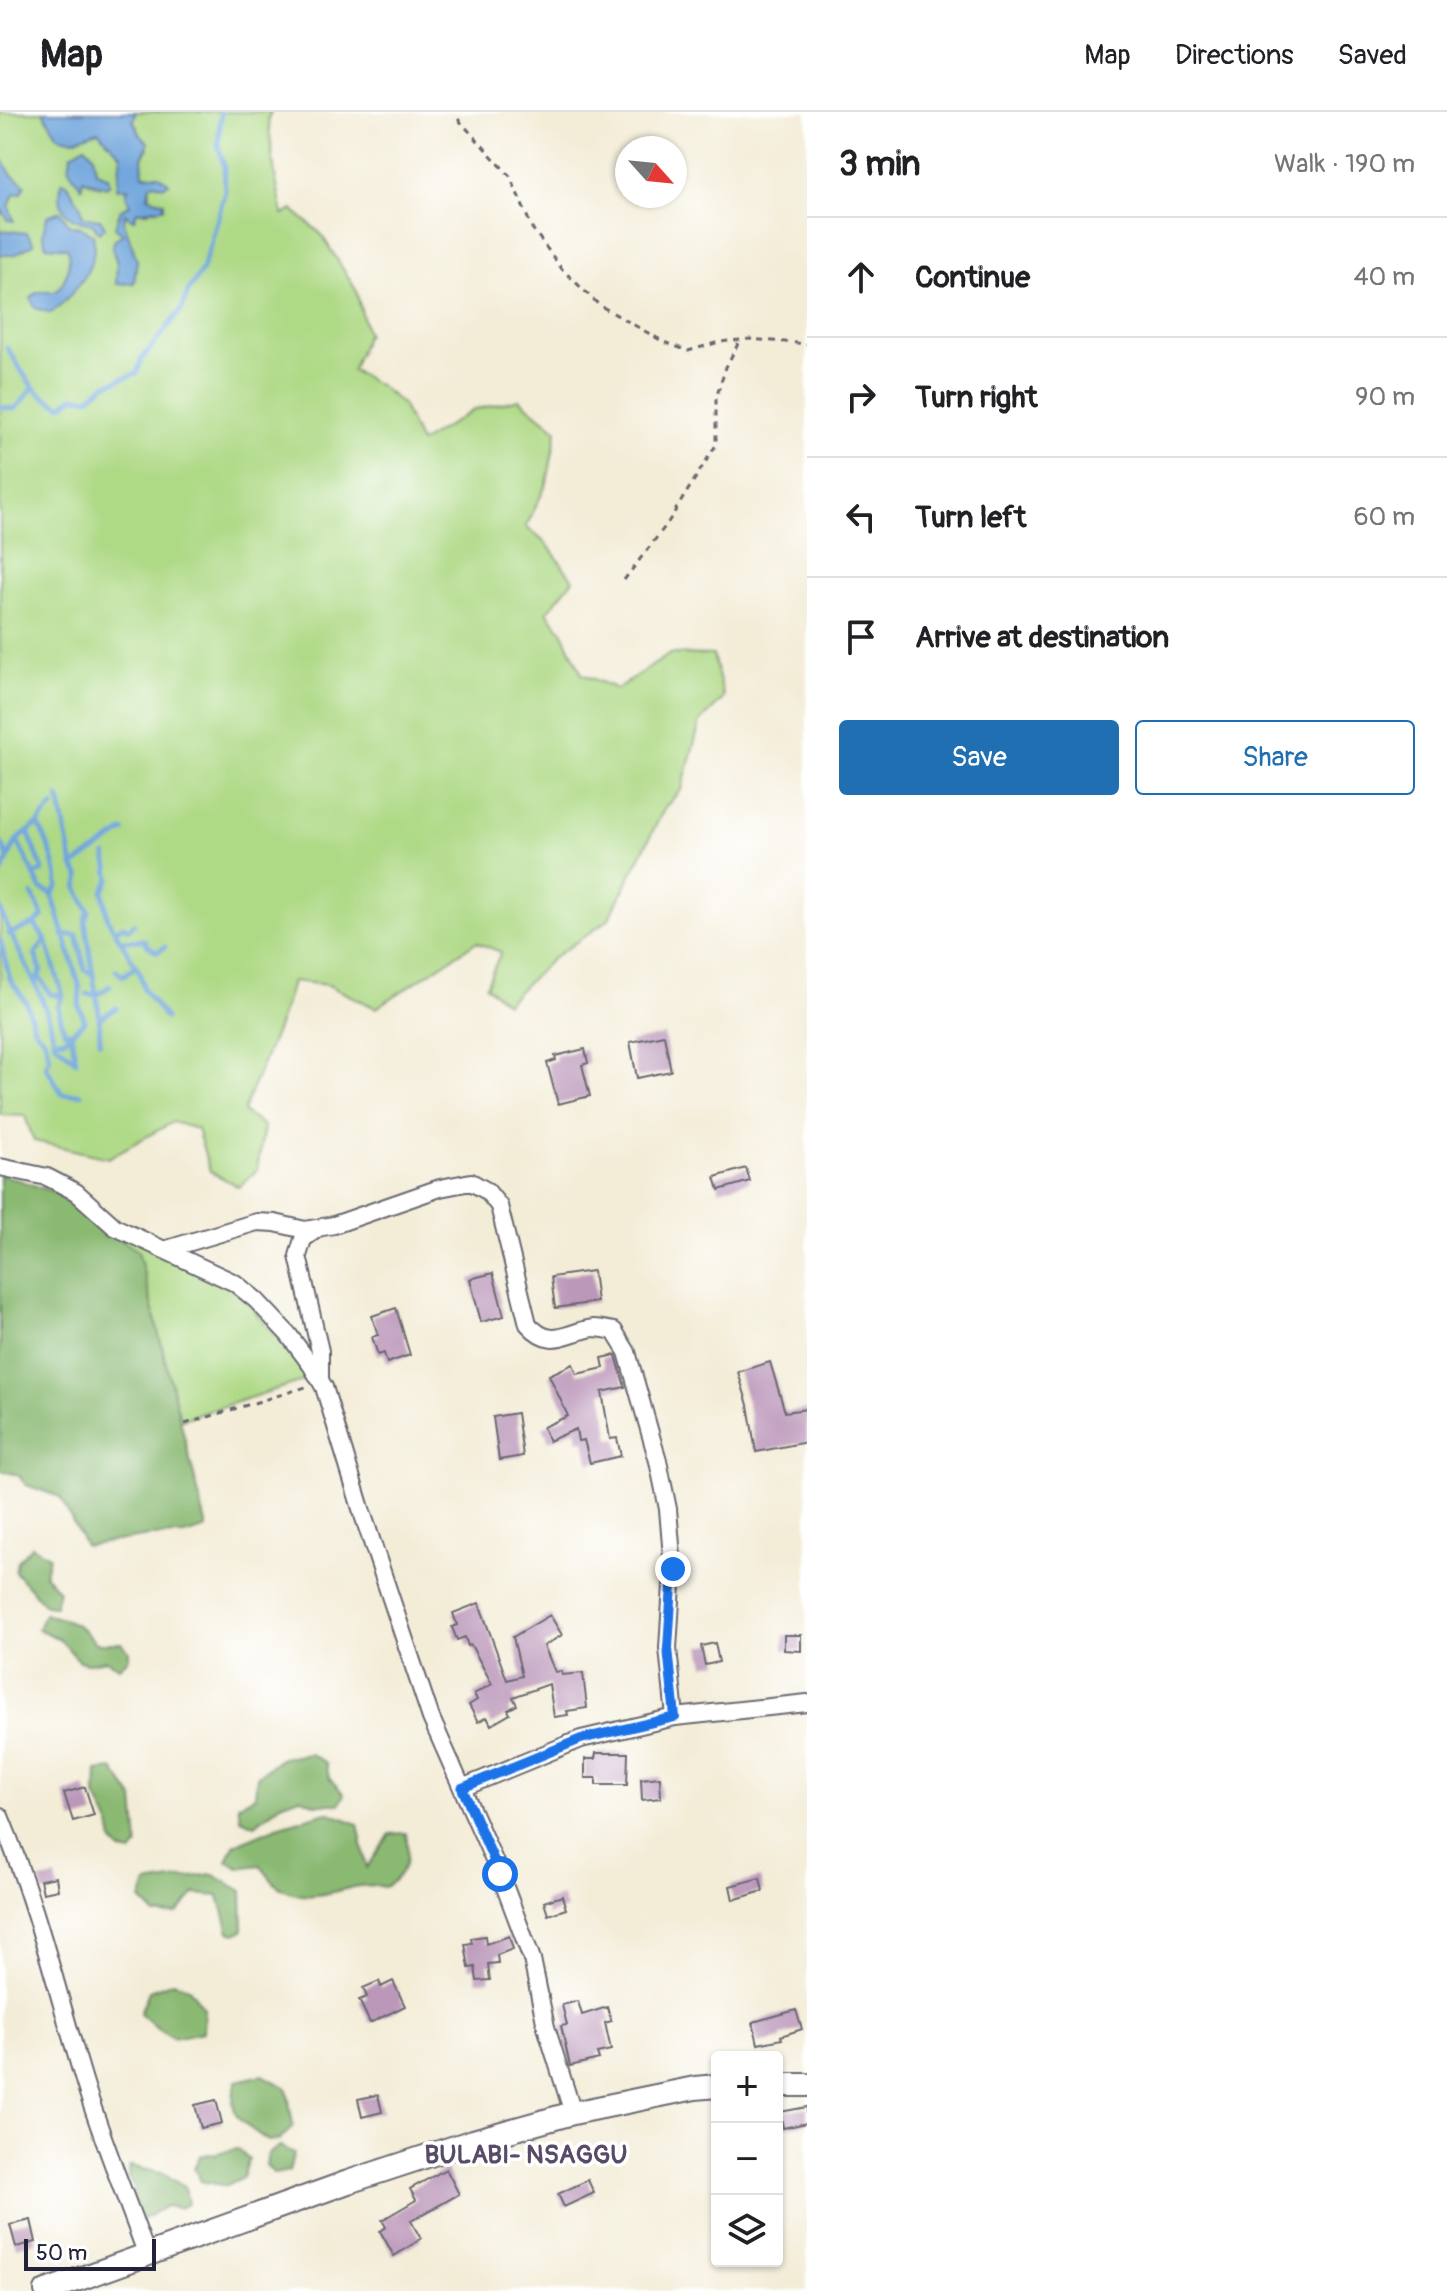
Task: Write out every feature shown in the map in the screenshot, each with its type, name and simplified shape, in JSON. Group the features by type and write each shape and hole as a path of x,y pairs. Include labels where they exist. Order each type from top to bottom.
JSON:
{"street":[{"path":"0,1167 47,1177 76,1192 115,1227 235,1283 288,1334 320,1381 431,1718 500,1874 532,1959 546,2027 573,2113"},
{"path":"164,1250 257,1222 305,1230 334,1225 440,1188 471,1182 487,1191 499,1206 528,1324 537,1335 557,1339 595,1328 614,1331 627,1352 658,1461 668,1509 673,1569 668,1648 675,1717"},
{"path":"319,1228 303,1239 298,1256 320,1351 320,1381"},
{"path":"462,1788 581,1739 675,1717 807,1703"},
{"path":"0,1816 19,1861 53,1967 83,2077 146,2253"},
{"path":"783,2085 807,2085"},
{"path":"46,2291 348,2182 473,2141 573,2113 711,2087"}],"path":[{"path":"458,119 510,176 532,228 562,269 599,305 664,342 688,351 740,340 807,344"},
{"path":"624,580 667,524 716,445 716,398 726,367 740,340"},
{"path":"185,1424 320,1381"}],"green space":[{"path":"0,112 43,112 58,136 98,130 121,155 118,188 128,187 130,205 121,209 124,234 112,248 117,263 116,284 134,283 137,260 124,223 125,211 135,218 136,212 149,212 150,184 155,183 143,175 142,158 148,149 133,119 136,112 271,112 268,118 283,215 293,210 321,234 356,290 367,334 352,370 380,386 402,404 420,443 474,410 519,399 557,430 547,483 526,527 547,544 573,580 547,612 563,633 582,674 617,689 670,654 713,655 724,698 700,722 682,789 665,807 608,920 553,958 506,1003 486,986 501,952 476,942 376,1008 328,985 292,981 276,1031 243,1112 264,1126 257,1170 239,1187 210,1171 197,1129 173,1122 108,1158 34,1141 25,1116 0,1115 0,255 14,255 4,231 0,230 0,207 2,214 9,206 13,185 1,156","holes":["85,146 93,154 96,171 108,177 100,187 83,179 82,185 71,155","70,226 80,227 66,301 37,292 56,292 62,284 69,261"]},
{"path":"0,1174 75,1199 89,1220 138,1251 207,1528 185,1535 149,1536 85,1546 60,1497 26,1485 18,1475 0,1470"},
{"path":"75,1199 226,1284 243,1298 312,1378 180,1420 138,1251 89,1220"},
{"path":"32,1546 49,1556 45,1575 59,1591 55,1606 45,1605 15,1572 17,1562"},
{"path":"44,1614 73,1623 95,1643 121,1643 129,1651 129,1658 119,1667 106,1660 89,1663 79,1660 60,1640 38,1629"},
{"path":"310,1754 326,1763 329,1778 344,1794 340,1804 315,1804 300,1797 281,1804 255,1825 241,1819 238,1805 255,1796 257,1776 282,1758"},
{"path":"113,1769 134,1799 138,1845 132,1853 121,1851 113,1842 110,1824 96,1796 97,1771"},
{"path":"327,1812 358,1824 367,1868 390,1834 406,1833 406,1864 399,1875 385,1887 359,1886 320,1895 294,1894 272,1881 260,1865 238,1868 227,1861 234,1845 277,1827"},
{"path":"212,1874 242,1891 243,1930 236,1934 229,1932 219,1896 195,1894 177,1914 156,1915 141,1900 147,1884"},
{"path":"173,1982 189,1988 204,2008 203,2032 173,2038 140,2013 149,1991"},
{"path":"262,2075 287,2088 293,2127 279,2140 268,2141 244,2123 235,2110 233,2102 237,2081"},
{"path":"280,2146 294,2153 289,2171 274,2174 266,2165 268,2154"},
{"path":"238,2149 249,2160 243,2177 225,2186 201,2181 194,2169 200,2156"},
{"path":"130,2166 165,2174 185,2188 188,2204 179,2208 166,2206 142,2220 133,2208 134,2187 128,2176"}],"water":[{"path":"43,112 136,112 133,120 140,135 149,143 142,158 143,175 159,175 169,183 150,185 148,197 164,202 164,208 136,212 135,219 125,213 124,223 137,260 134,283 116,284 117,263 112,248 115,239 123,234 115,227 121,209 130,205 126,196 128,188 117,189 121,155 98,131 73,140 58,136"},
{"path":"85,146 93,154 96,171 108,177 110,184 106,187 83,179 81,187 69,169 71,155"},
{"path":"0,155 11,174 25,185 21,193 14,194 9,207 14,221 8,220 0,207"},
{"path":"62,182 67,183 81,207 83,217 100,219 105,227 99,233 93,224 76,220 65,212 60,200"},
{"path":"60,211 70,226 80,227 93,235 93,258 83,278 51,313 35,308 31,298 37,292 56,292 68,272 68,248 46,246 43,234 47,216"},
{"path":"0,230 27,233 34,244 14,255 0,255"}],"building":[{"path":"664,1035 671,1071 637,1078 630,1042"},
{"path":"585,1049 588,1063 582,1065 590,1096 558,1104 547,1063 556,1060 555,1056"},
{"path":"746,1168 750,1181 719,1190 715,1177"},
{"path":"593,1271 597,1302 555,1308 551,1277"},
{"path":"493,1273 504,1316 481,1322 470,1279"},
{"path":"396,1308 410,1355 387,1363 384,1353 378,1355 372,1337 378,1335 372,1316"},
{"path":"616,1355 625,1387 602,1392 610,1439 617,1438 621,1456 590,1463 584,1440 578,1441 576,1429 549,1441 543,1427 568,1416 549,1375 573,1364 577,1374 604,1368 602,1358"},
{"path":"770,1362 785,1412 807,1409 807,1442 756,1452 748,1405 738,1372"},
{"path":"517,1413 523,1456 499,1460 493,1417"},
{"path":"479,1603 507,1680 522,1676 513,1637 550,1615 562,1635 544,1646 555,1672 561,1671 562,1675 583,1673 587,1708 554,1717 549,1684 513,1697 517,1705 508,1710 510,1714 491,1725 487,1717 478,1722 469,1705 477,1700 474,1694 492,1684 471,1645 468,1646 465,1637 457,1640 452,1627 457,1625 453,1613"},
{"path":"784,1635 801,1635 801,1651 784,1650"},
{"path":"715,1643 719,1662 705,1665 701,1646"},
{"path":"596,1753 628,1753 627,1785 596,1785 596,1778 585,1778 585,1759 595,1759"},
{"path":"660,1777 661,1798 642,1800 641,1779"},
{"path":"85,1787 94,1815 73,1821 64,1793"},
{"path":"56,1877 58,1890 43,1893 40,1880"},
{"path":"760,1878 763,1891 733,1900 730,1886"},
{"path":"562,1896 566,1909 548,1915 544,1902"},
{"path":"485,1936 486,1944 509,1936 513,1949 497,1955 498,1963 488,1964 490,1980 477,1981 475,1967 469,1968 465,1944 472,1943 471,1938"},
{"path":"379,1981 381,1987 393,1981 405,2006 370,2023 359,2000 367,1997 363,1988"},
{"path":"578,2001 582,2015 607,2007 611,2021 605,2023 611,2050 597,2053 599,2059 570,2066 561,2026 567,2025 562,2005"},
{"path":"796,2010 802,2029 781,2036 782,2039 758,2044 753,2022"},
{"path":"378,2095 382,2112 362,2117 358,2099"},
{"path":"216,2100 222,2123 201,2128 195,2105"},
{"path":"807,2107 807,2123 783,2128 783,2111"},
{"path":"446,2169 459,2194 411,2221 421,2239 394,2256 380,2231 386,2227 382,2220 416,2200 410,2189"},
{"path":"588,2180 594,2193 564,2207 558,2194"},
{"path":"31,2220 36,2242 16,2247 10,2225"}],"waterway":[{"path":"7,348 35,389 62,406 73,397 89,398 105,385 137,373 141,360 182,309 188,291 201,272 211,243 225,191 224,166 218,145 221,112"},
{"path":"0,407 15,409 32,389"},
{"path":"59,798 73,866 80,877 77,888 89,911 85,920 99,1013 100,1042"},
{"path":"0,876 17,840 38,824 53,806"},
{"path":"38,824 56,870 58,887 52,894"},
{"path":"73,866 124,831"},
{"path":"28,832 43,870 34,875"},
{"path":"0,840 8,857"},
{"path":"17,840 41,889 52,894 80,987 79,1006 85,1021 71,1033 76,1061"},
{"path":"106,855 110,879 103,891 108,920 139,971 144,990 165,1018"},
{"path":"32,894 43,916 34,924 46,940 63,996 58,1007 64,1031 71,1033 64,1040 53,1038"},
{"path":"0,909 45,1007 54,1042 75,1060"},
{"path":"9,934 34,924"},
{"path":"115,931 123,926 129,929 134,924"},
{"path":"63,935 77,935 85,970 92,974"},
{"path":"0,940 10,979 26,1002 34,1028 45,1041 50,1057 46,1066 62,1094 81,1094"},
{"path":"122,941 145,940 157,952 165,947"},
{"path":"35,985 41,970 35,954 45,941"},
{"path":"116,970 123,976 135,967"},
{"path":"39,976 50,994 63,996"},
{"path":"87,994 97,995 110,986"},
{"path":"100,1018 116,1008"}],"district":[{"name":"BULABI- NSAGGU","path":"526,2155"}],"route":[{"path":"500,1874 462,1788 581,1739 675,1717 668,1648 673,1569"}]}
